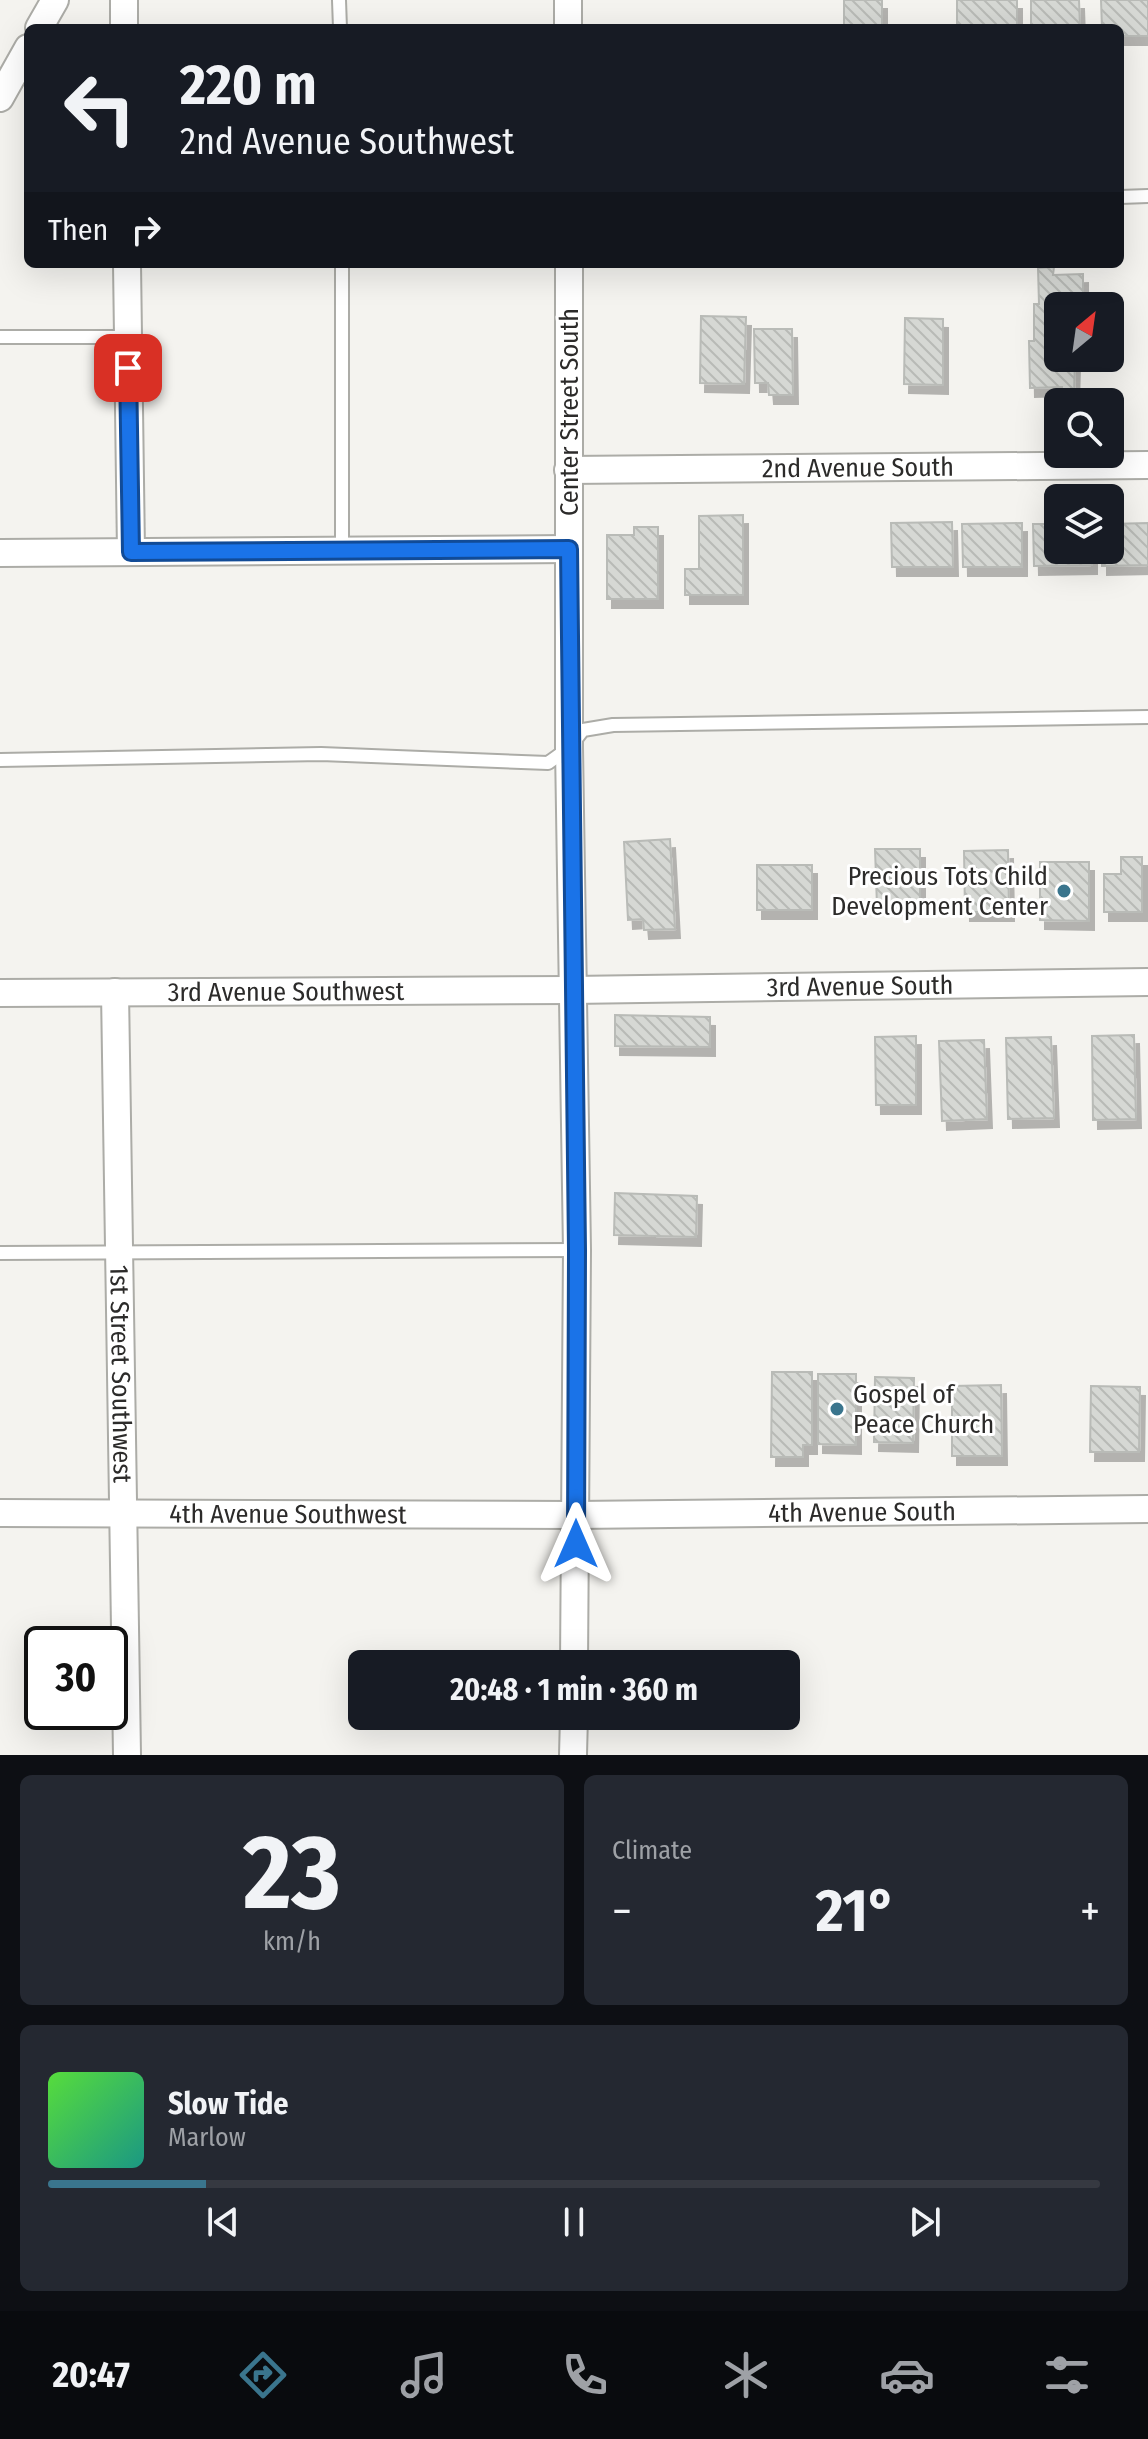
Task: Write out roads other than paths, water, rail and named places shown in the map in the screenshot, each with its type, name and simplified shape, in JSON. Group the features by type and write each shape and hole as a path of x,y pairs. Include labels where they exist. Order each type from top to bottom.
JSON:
{"street":[{"path":"41,24 55,0"},
{"path":"124,0 124,24"},
{"path":"568,0 568,24"},
{"path":"0,98 24,55"},
{"path":"127,268 131,552"},
{"name":"Center Street South","path":"569,268 569,748 577,1250 574,1650"},
{"name":"2nd Avenue South","path":"568,470 1148,465"},
{"path":"0,553 569,549"},
{"name":"3rd Avenue South","path":"572,990 1148,982"},
{"name":"3rd Avenue Southwest","path":"0,993 572,990"},
{"name":"1st Street Southwest","path":"115,992 127,1755"},
{"name":"4th Avenue South","path":"576,1515 1148,1509"},
{"name":"4th Avenue Southwest","path":"0,1513 576,1515"},
{"path":"573,1755 574,1730"}],"lane":[{"path":"339,0 340,24"},
{"path":"1124,197 1148,196"},
{"path":"342,268 342,551"},
{"path":"0,337 128,337"},
{"path":"0,760 321,754 548,763 569,748 583,730 613,725 1148,717"},
{"path":"0,1253 577,1250"}],"place":[{"name":"Precious Tots Child Development Center","path":"1064,891"},
{"name":"Gospel of Peace Church","path":"837,1409"}]}
